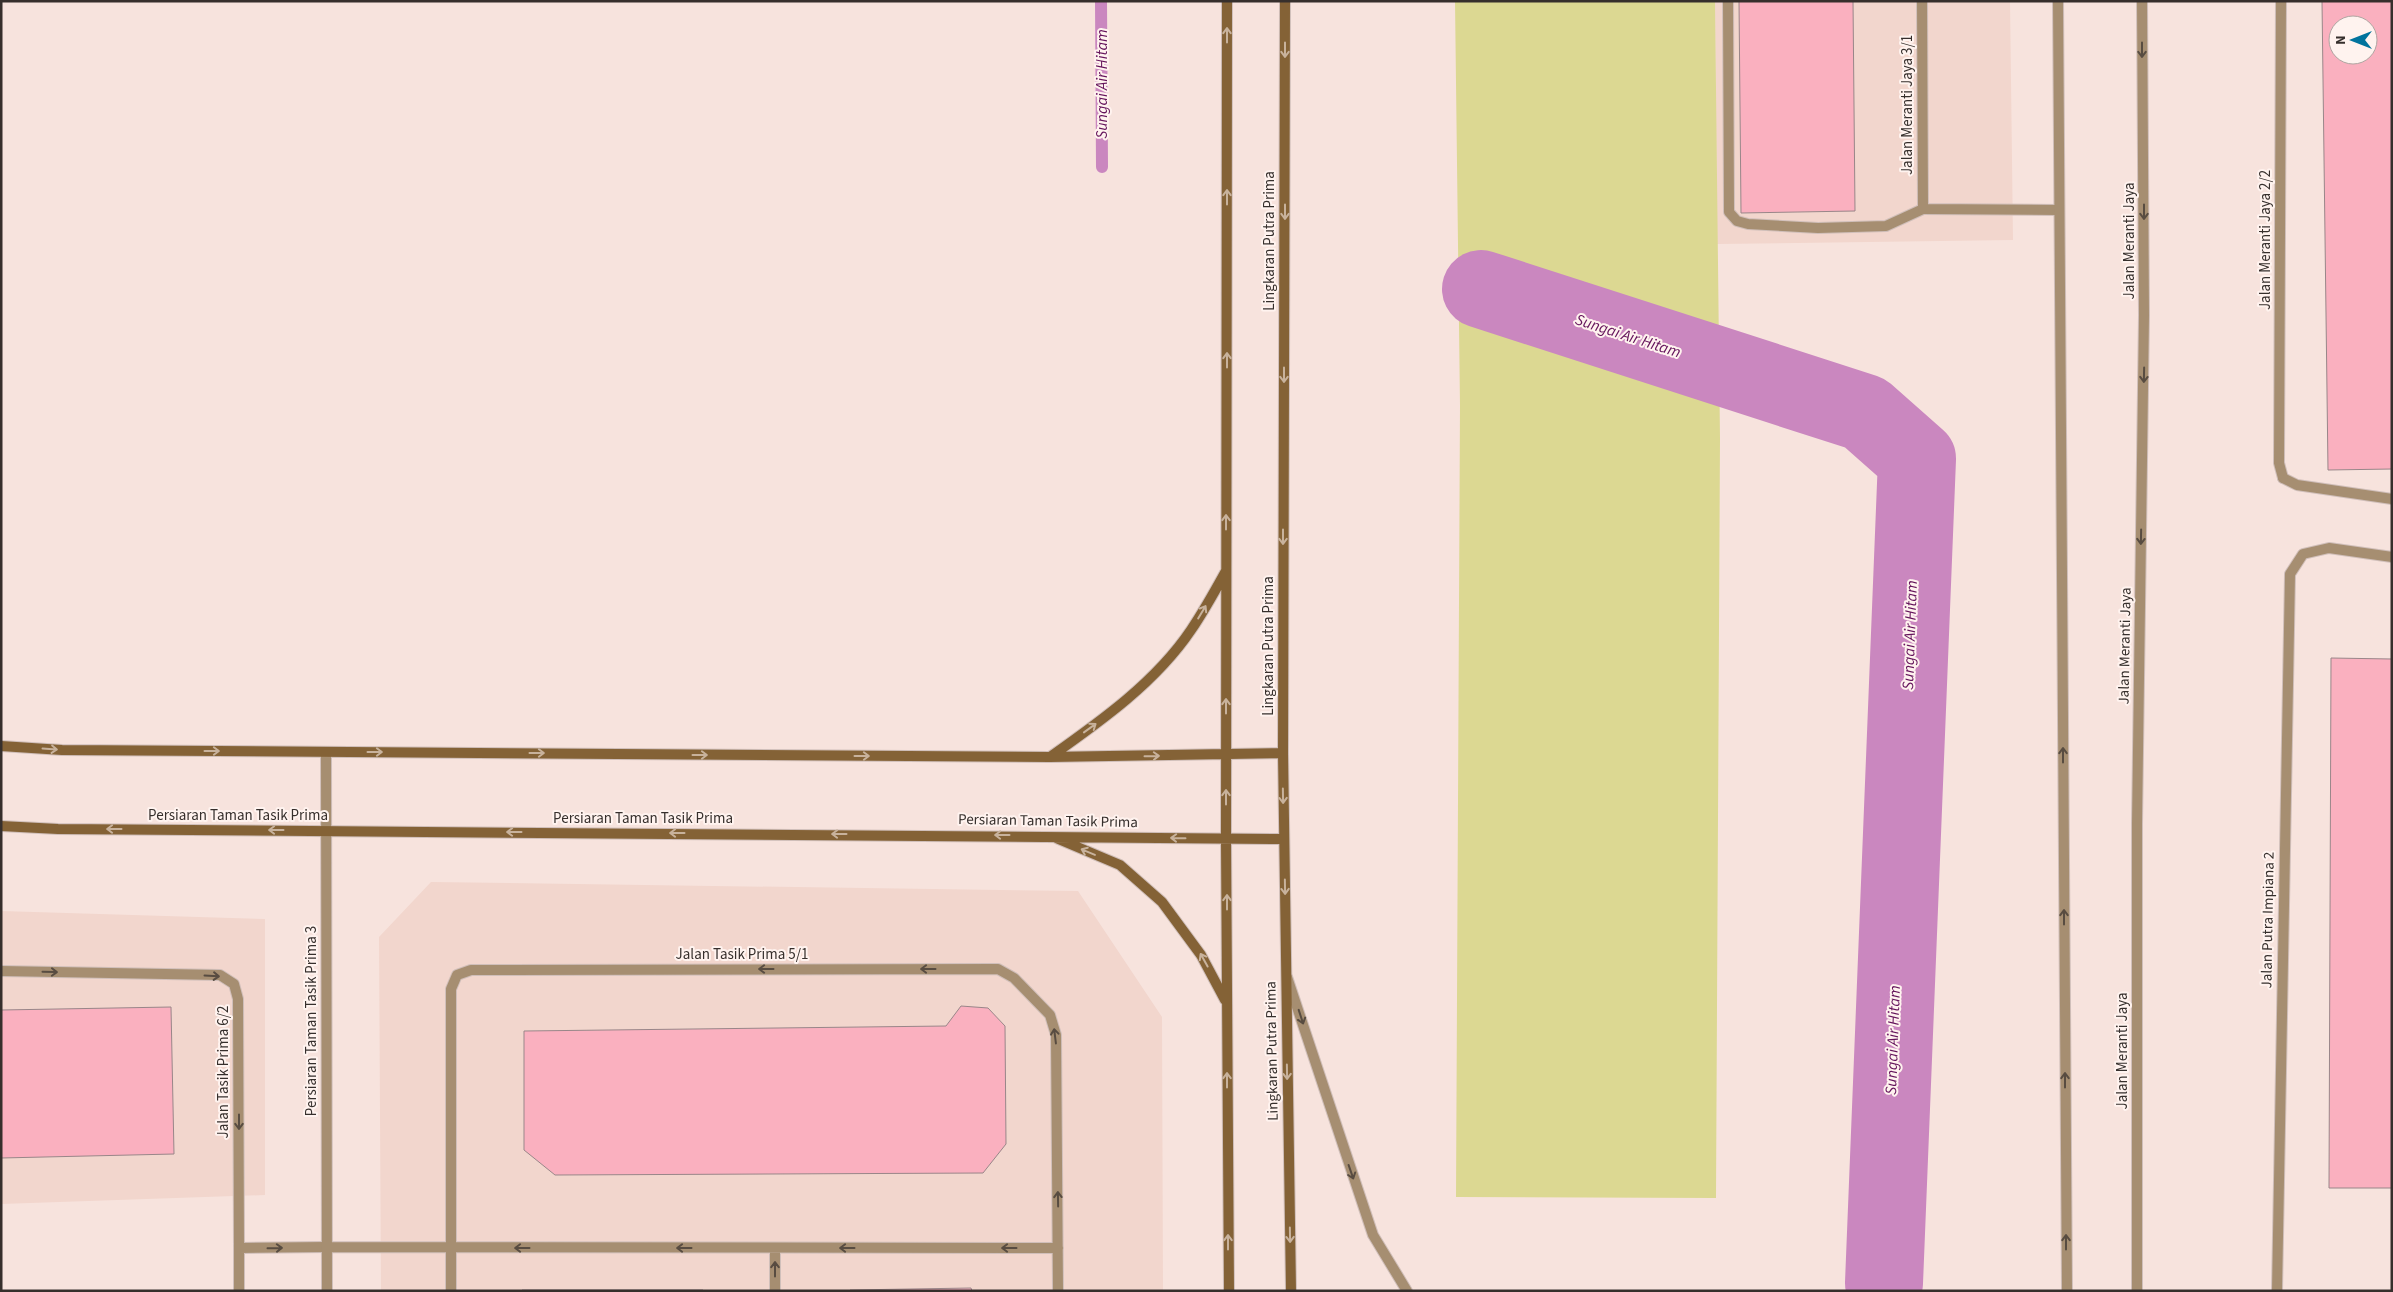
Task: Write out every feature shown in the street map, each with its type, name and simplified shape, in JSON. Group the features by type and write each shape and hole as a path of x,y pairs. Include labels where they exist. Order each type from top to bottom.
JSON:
{"main road":[{"path":"1227,1 1226,839 1229,1291"},
{"name":"Lingkaran Putra Prima","path":"1285,1 1283,753 1291,1291"},
{"path":"1050,757 1106,717 1156,671 1191,631 1226,571"},
{"path":"1,746 62,750 1050,757 1283,753"},
{"name":"Persiaran Taman Tasik Prima","path":"1,826 58,829 1284,839"},
{"path":"1050,836 1120,865 1162,902 1201,955 1227,1003"}],"street":[{"path":"1728,1 1729,212 1737,221 1748,224 1818,228 1886,226 1923,209 2059,210"},
{"name":"Jalan Meranti Jaya 3/1","path":"1922,1 1923,209"},
{"path":"2058,1 2067,1291"},
{"name":"Jalan Meranti Jaya","path":"2137,1291 2137,824 2144,315 2142,1"},
{"name":"Jalan Meranti Jaya 2/2","path":"2281,1 2279,463 2283,478 2297,485 2392,499"},
{"name":"Jalan Putra Impiana 2","path":"2276,1291 2290,574 2303,554 2329,548 2392,557"},
{"name":"Persiaran Taman Tasik Prima 3","path":"326,752 327,1291"},
{"name":"Jalan Tasik Prima 5/1","path":"451,1291 451,989 457,975 470,970 998,969 1014,978 1050,1015 1056,1035 1058,1291"},
{"name":"Jalan Tasik Prima 6/2","path":"1,971 220,975 234,984 238,999 239,1248"},
{"path":"1285,971 1373,1235 1407,1291"},
{"path":"239,1291 239,1248 1058,1248"},
{"path":"775,1248 775,1291"}],"shaded area":[{"path":"1455,1 1715,1 1720,438 1716,1198 1456,1197 1460,405"},
{"path":"1715,1 2010,1 2013,240 1717,244"},
{"path":"431,882 1078,891 1162,1017 1163,1291 381,1291 379,937"},
{"path":"1,911 265,919 265,1195 1,1204"}],"building":[{"path":"1739,1 1853,1 1855,211 1741,213"},
{"path":"2322,1 2392,1 2392,469 2328,470"},
{"path":"2331,658 2392,659 2392,1188 2329,1188"},
{"path":"961,1006 988,1008 1005,1026 1006,1144 983,1173 555,1175 524,1150 524,1031 946,1026"},
{"path":"171,1007 174,1154 1,1158 1,1010"},
{"path":"971,1288 972,1291 850,1291 850,1290"},
{"path":"703,1290 704,1291 522,1291"}],"waterway":[{"name":"Sungai Air Hitam","path":"1101,1 1102,167"},
{"name":"Sungai Air Hitam","path":"1481,289 1865,413 1917,459 1884,1283"}]}
